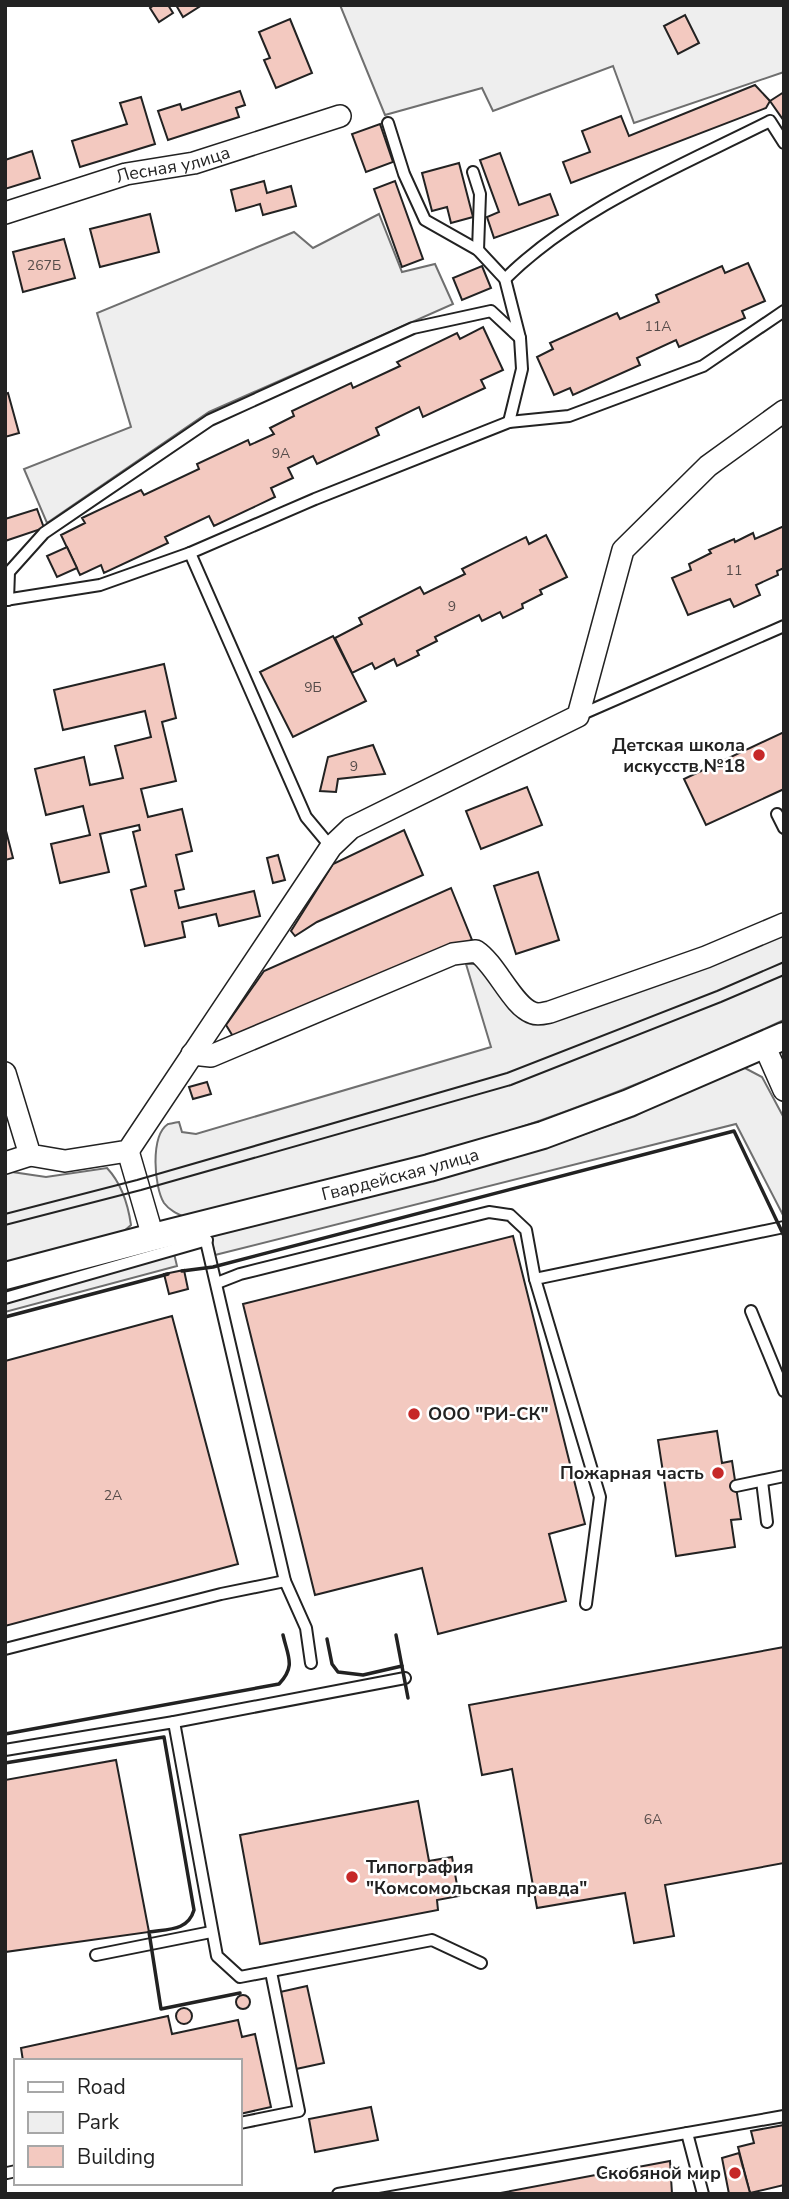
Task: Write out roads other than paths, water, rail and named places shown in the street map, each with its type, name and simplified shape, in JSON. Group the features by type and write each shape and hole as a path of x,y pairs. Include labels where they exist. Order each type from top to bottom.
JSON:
{"street":[{"name":"Лесная улица","path":"5,213 126,174 194,163 340,116"},
{"path":"5,1163 30,1155 65,1161 128,1151 331,847 351,828 578,716 623,550 708,466 784,411"},
{"path":"192,1054 211,1056 453,954 476,951 485,957 523,1007 534,1014 550,1012 706,957 784,924"},
{"path":"774,1041 784,1090"},
{"name":"Гвардейская улица","path":"5,1276 153,1237 205,1232 543,1135 629,1103 774,1041"},
{"path":"5,1073 30,1155"},
{"path":"128,1151 153,1237"}],"lane":[{"path":"505,279 528,256 584,216 770,121 784,143"},
{"path":"387,123 404,174 425,220 478,250 505,279 520,338 522,369 509,422"},
{"path":"473,172 480,194 478,250"},
{"path":"520,338 491,312 413,328 210,420 44,533 9,572 7,600 100,585 190,553 315,499 509,422 569,416 702,366 784,311"},
{"path":"190,553 306,817 331,847"},
{"path":"578,716 784,626"},
{"path":"777,814 784,828"},
{"path":"217,1283 240,1274 489,1212 510,1215 527,1230 534,1279 600,1497 586,1604"},
{"path":"534,1279 784,1227"},
{"path":"5,1298 205,1232 285,1581 306,1628 311,1663"},
{"path":"751,1311 784,1391"},
{"path":"736,1486 784,1476"},
{"path":"762,1481 767,1522"},
{"path":"5,1649 221,1594 285,1581"},
{"path":"5,1750 174,1722 405,1678"},
{"path":"174,1722 217,1956 240,1977 432,1940 481,1963"},
{"path":"96,1955 212,1932"},
{"path":"242,2123 299,2111 271,1972"},
{"path":"338,2194 389,2189 784,2116"},
{"path":"687,2133 703,2194"}],"tram line":[{"path":"5,1214 137,1180 507,1073 784,962"},
{"path":"5,1225 141,1190 511,1085 784,975"}],"place":[{"name":"Детская школа искусств №18","path":"759,755"},
{"name":"ООО \"РИ-СК\"","path":"414,1414"},
{"name":"Пожарная часть","path":"718,1473"},
{"name":"Типография \"Комсомольская правда\"","path":"352,1877"},
{"name":"Скобяной мир","path":"735,2173"}]}
